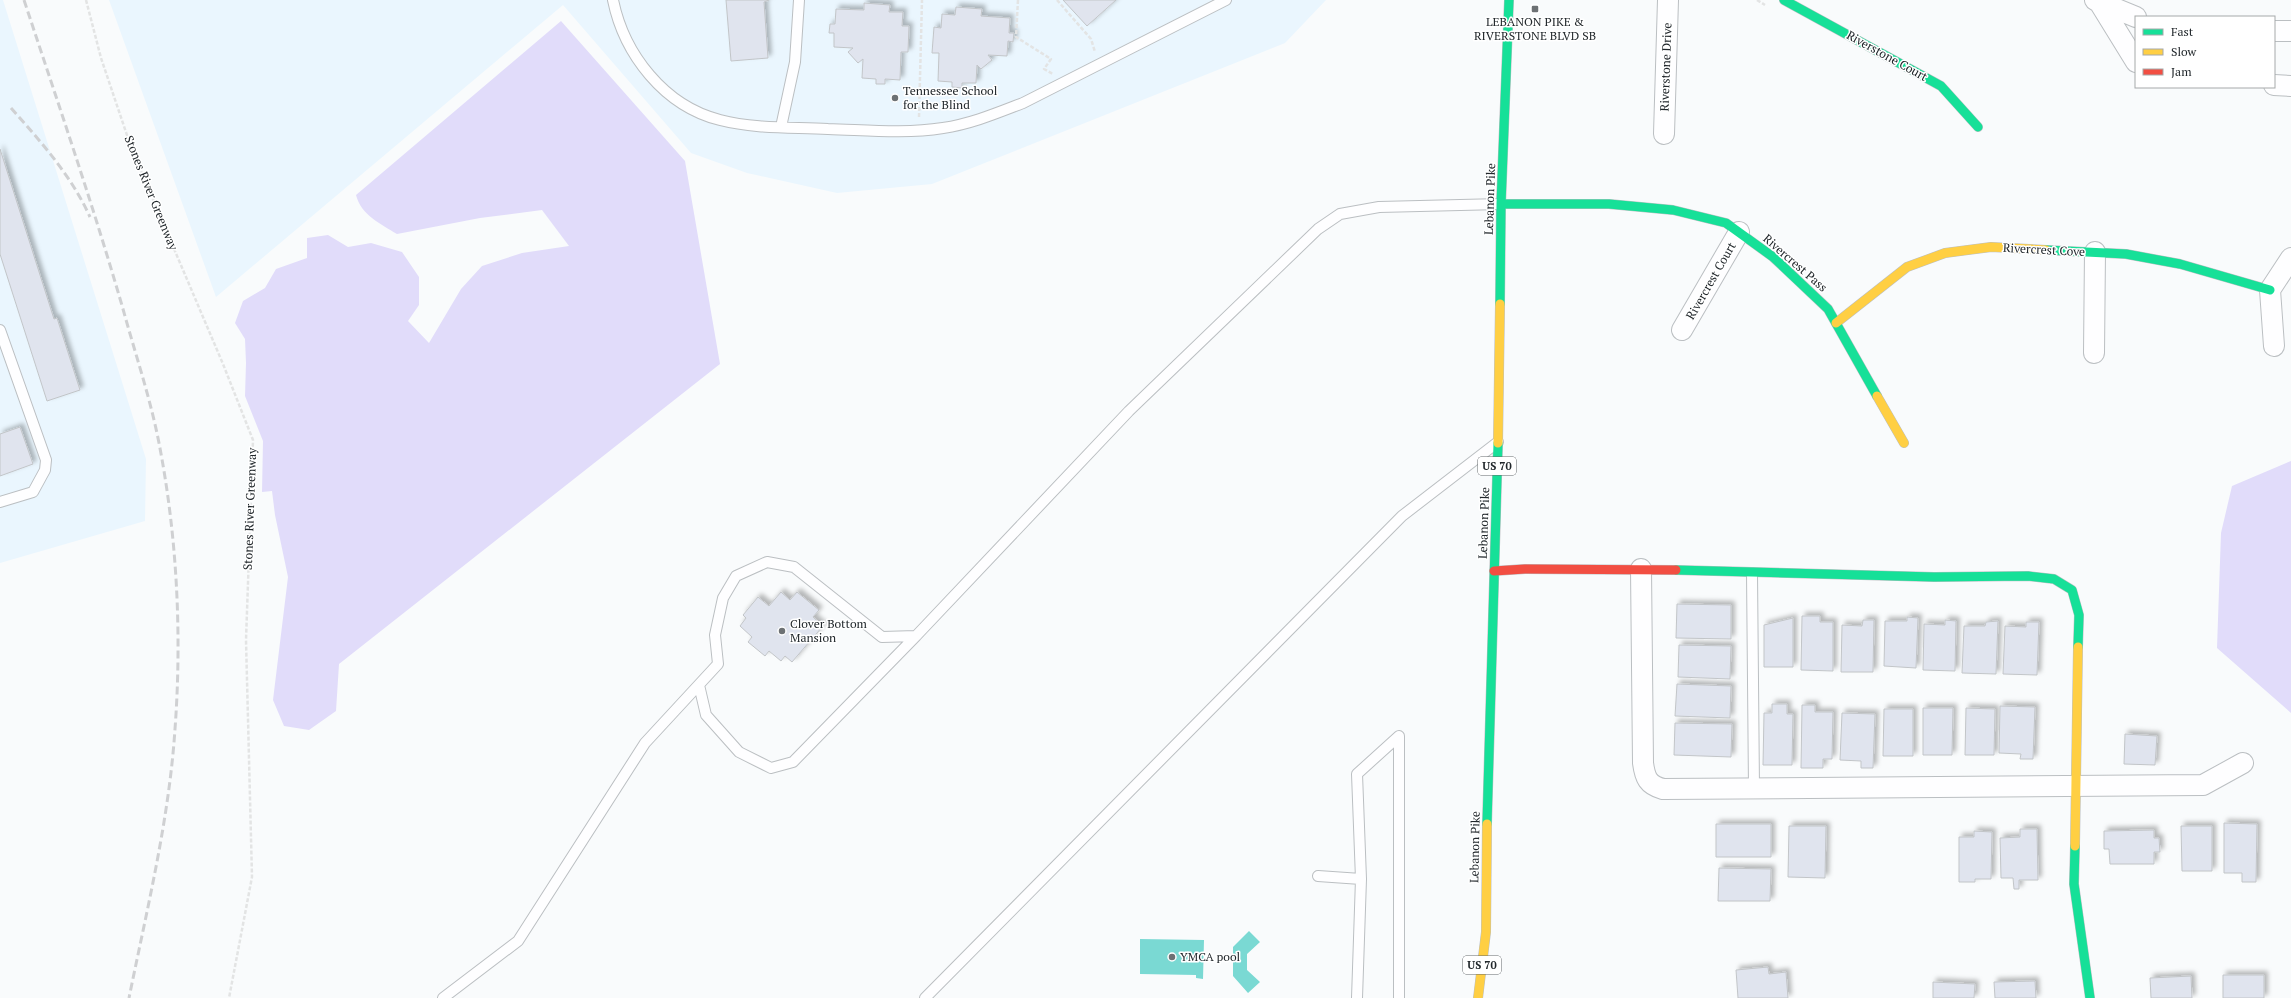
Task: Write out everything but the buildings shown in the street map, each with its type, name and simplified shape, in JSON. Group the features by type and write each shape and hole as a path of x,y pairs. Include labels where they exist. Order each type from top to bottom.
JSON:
{"street":[{"name":"Lebanon Pike","path":"1478,998 1486,932 1498,442 1501,204 1509,0"},
{"name":"Riverstone Drive","path":"1664,134 1668,0"},
{"name":"Riverstone Court","path":"1784,0 1941,86 1978,127"},
{"path":"2097,1 2135,17"},
{"path":"2097,1 2135,60"},
{"path":"2275,31 2291,31"},
{"path":"2275,86 2291,86"},
{"name":"Rivercrest Pass","path":"1501,204 1609,204 1672,210 1726,223 1773,256 1828,309 1904,443"},
{"name":"Rivercrest Court","path":"1682,330 1739,232"},
{"name":"Rivercrest Cove","path":"1836,323 1907,267 1945,253 1991,247 2126,254 2180,264 2270,290"},
{"path":"2094,353 2095,252"},
{"path":"2274,346 2270,290 2291,258"},
{"path":"1494,571 1525,569 1641,569 1934,576 2028,576 2054,579 2072,590 2079,615 2074,884 2090,998"},
{"path":"1641,569 1643,763 1645,776 1652,786 1663,789 1754,789 2203,785 2243,763"}],"lane":[{"path":"613,0 616,13 632,53 645,70 676,99 701,114 719,120 781,127 919,130 943,128 990,116 1065,82 1226,0"},
{"path":"781,127 795,62 799,0"},
{"path":"699,685 706,715 738,752 771,768 793,762 916,636 1129,411 1318,229 1340,214 1379,207 1501,204"},
{"path":"0,330 46,460 45,470 33,492 0,502"},
{"path":"925,998 1402,516 1498,442"},
{"path":"443,998 518,941 645,743 718,664 715,635 723,598 736,576 767,562 794,567 882,637 916,636"},
{"path":"1752,572 1754,789"},
{"path":"1358,998 1360,879 1357,774 1399,736 1400,998"},
{"path":"1318,876 1360,879"}],"path":[{"name":"Stones River Greenway","path":"86,0 101,58 132,150 223,364 253,440 246,640 252,877 229,998"},
{"path":"919,130 922,0"},
{"path":"1018,0 1016,37 1050,59 1044,69 1065,82"},
{"path":"1057,0 1091,39 1099,64"}],"shaded area":[{"path":"0,0 3,0 146,459 145,521 0,563"},
{"name":"Tennessee School for the Blind","path":"109,0 1326,0 1285,43 932,184 837,193 747,173 691,153 563,5 216,297"},
{"path":"561,21 685,161 720,364 339,664 336,711 309,730 284,726 273,700 288,577 275,515 272,491 262,492 263,441 245,396 245,339 235,323 243,301 265,288 276,269 307,258 307,238 328,235 348,247 371,243 402,252 419,277 419,305 408,321 429,343 461,289 482,266 522,253 569,246 542,210 480,218 397,234 372,218 362,208 356,195"},
{"path":"2291,461 2291,713 2217,648 2221,533 2232,486"}],"water":[{"path":"1249,931 1260,942 1247,954 1247,970 1260,982 1248,993 1233,976 1233,947"},
{"name":"YMCA pool","path":"1140,939 1204,940 1203,979 1196,978 1196,975 1140,974"}],"railway":[{"path":"24,0 100,231 142,375 159,443 174,549 178,621 178,657 172,763 163,831 129,998"},
{"path":"11,108 65,173 90,217"}],"traffic: fast":[{"path":"1500,304 1501,204 1509,0"},
{"path":"1784,0 1941,86 1978,127"},
{"path":"1501,204 1609,204 1673,210 1726,223 1773,257 1828,309 1877,396"},
{"path":"2046,250 2126,254 2180,264 2270,290"},
{"path":"1487,824 1498,443"},
{"path":"1676,570 1934,577 2028,576 2054,579 2072,590 2079,615 2078,647"},
{"path":"2075,846 2074,884 2090,998"}],"traffic: slow":[{"path":"1836,323 1907,267 1945,253 1991,247 2046,250"},
{"path":"1498,443 1500,304"},
{"path":"1877,396 1904,443"},
{"path":"2075,846 2078,647"},
{"path":"1478,998 1486,932 1487,824"}],"traffic: jam":[{"path":"1494,571 1525,569 1676,570"}],"place":[{"name":"LEBANON PIKE & RIVERSTONE BLVD SB","path":"1535,9"},
{"name":"Tennessee School for the Blind","path":"895,98"},
{"name":"Clover Bottom Mansion","path":"782,631"},
{"name":"YMCA pool","path":"1172,957"}]}
